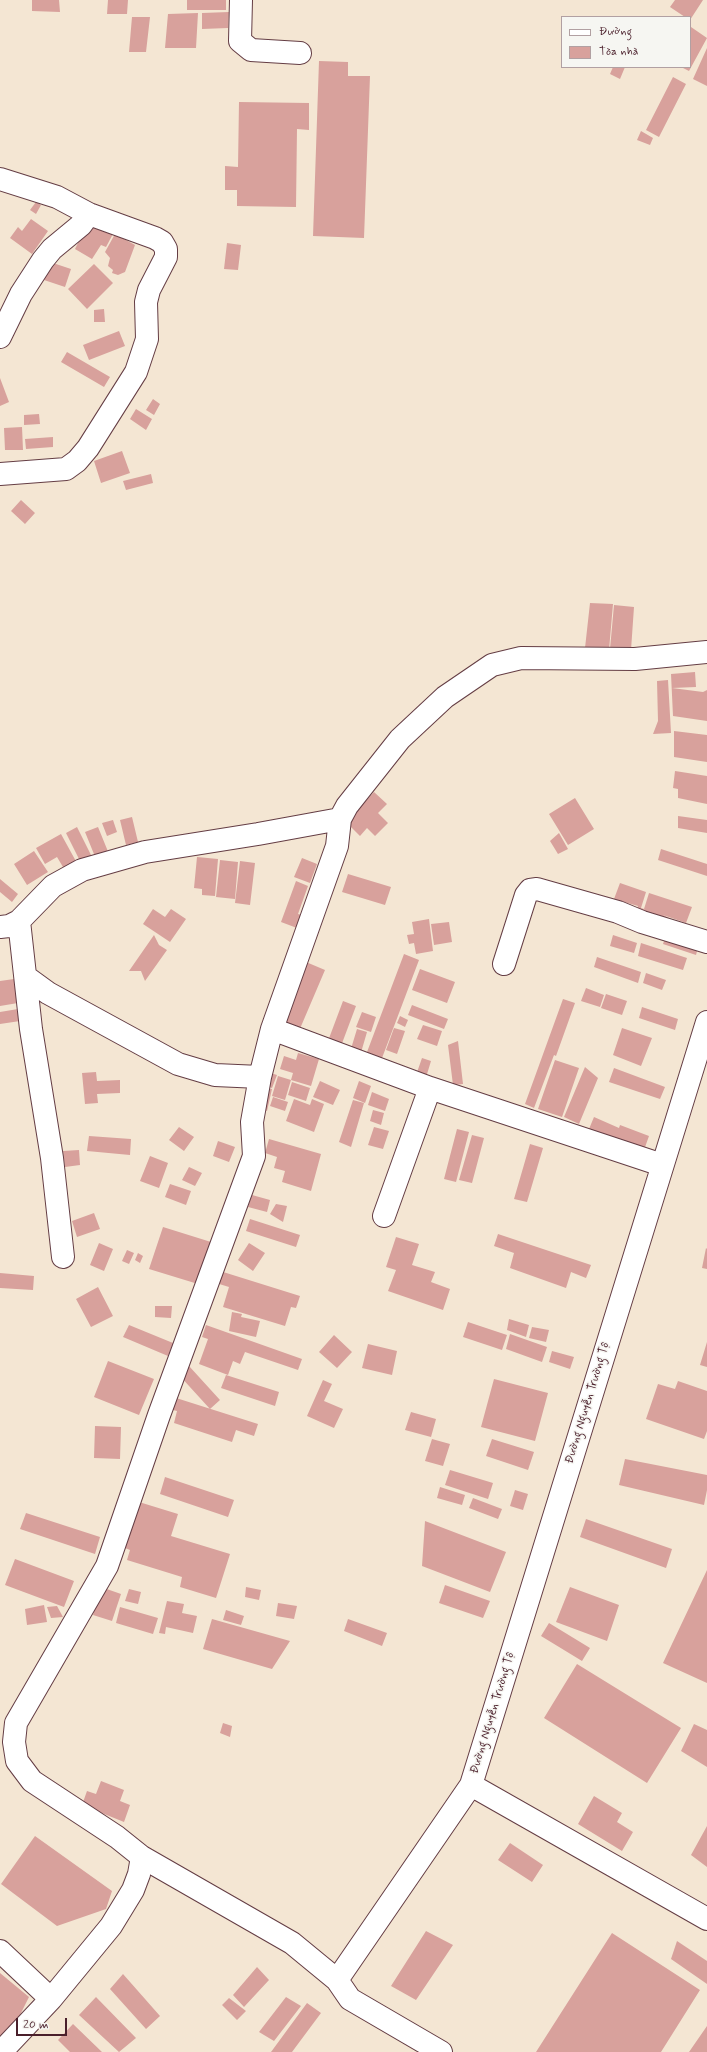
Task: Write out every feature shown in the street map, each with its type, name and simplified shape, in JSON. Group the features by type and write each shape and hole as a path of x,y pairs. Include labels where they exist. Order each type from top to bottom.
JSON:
{"street":[{"path":"241,0 240,41 251,50 300,53"},
{"path":"0,179 57,197 89,214 155,238 162,242 166,249 166,257 149,290 146,302 147,339 136,372 92,442 77,461 66,469 0,474"},
{"path":"0,337 21,294 43,260 52,249 81,225 89,214"},
{"path":"441,2052 350,1999 337,1980 292,1943 142,1857 117,1837 32,1781 17,1761 14,1742 16,1723 107,1566 159,1415 254,1156 252,1122 260,1077 272,1029 337,846 340,818 347,806 400,739 445,697 492,665 521,658 635,659 707,652"},
{"path":"63,1257 52,1158 36,1059 26,977 10,924 53,886 82,870 145,852 258,834 340,818"},
{"path":"504,964 526,895 530,890 537,889 618,912 642,922 707,942"},
{"path":"26,977 48,993 178,1064 215,1075 260,1077"},
{"name":"Đường Nguyễn Trường Tộ","path":"337,1980 471,1784 707,1022"},
{"path":"272,1029 430,1088 662,1165"},
{"path":"384,1216 430,1088"},
{"path":"471,1784 707,1919"},
{"path":"1,2052 51,1999 111,1926 133,1890 139,1874 142,1857"},
{"path":"0,1951 51,1999"}],"building":[{"path":"32,0 59,0 60,12 32,11"},
{"path":"108,0 128,0 127,14 107,14"},
{"path":"187,0 226,0 226,10 187,10"},
{"path":"675,0 703,0 691,18 691,16 684,16 670,7"},
{"path":"229,12 228,28 202,29 202,13"},
{"path":"198,13 196,48 165,48 168,14"},
{"path":"132,17 150,17 146,52 129,52"},
{"path":"691,27 707,38 691,67"},
{"path":"707,48 707,86 693,79"},
{"path":"319,61 348,62 348,76 370,76 364,238 313,236"},
{"path":"613,68 625,68 620,79 610,74"},
{"path":"683,68 691,68 689,71"},
{"path":"673,77 686,84 659,137 646,130"},
{"path":"239,102 309,103 309,130 297,129 296,207 237,206 237,190 225,190 225,166 238,167"},
{"path":"641,131 653,138 650,145 637,140"},
{"path":"36,202 41,205 36,214 30,210"},
{"path":"31,219 48,231 32,254 10,238 18,227 22,231"},
{"path":"89,221 114,232 106,247 101,245 92,259 75,249"},
{"path":"115,234 135,245 125,272 118,275 112,273 113,270 108,266 110,258 105,252"},
{"path":"227,243 241,245 238,270 224,269"},
{"path":"50,262 71,269 65,287 44,280"},
{"path":"94,264 113,283 87,309 68,289"},
{"path":"104,309 105,322 94,322 94,310"},
{"path":"119,331 125,346 89,360 83,345"},
{"path":"67,352 110,377 104,387 61,362"},
{"path":"0,378 9,402 0,406"},
{"path":"153,399 160,404 154,415 146,410"},
{"path":"136,409 152,419 146,430 130,419"},
{"path":"39,414 40,424 24,425 24,415"},
{"path":"22,427 23,450 5,450 4,428"},
{"path":"53,437 53,447 26,449 25,439"},
{"path":"122,451 130,473 101,483 94,461"},
{"path":"151,474 153,483 126,490 123,481"},
{"path":"21,500 35,513 25,524 11,511"},
{"path":"590,603 613,604 609,650 585,648"},
{"path":"614,605 634,607 631,650 610,649"},
{"path":"695,672 696,687 672,688 703,692 707,690 707,721 673,716 671,674"},
{"path":"668,680 671,733 653,734 658,721 657,681"},
{"path":"674,731 707,735 707,762 674,757"},
{"path":"675,771 707,776 707,804 678,798 678,789 673,788"},
{"path":"374,792 387,804 378,813 388,823 375,836 367,828 360,836 346,822"},
{"path":"575,798 594,829 568,845 549,814"},
{"path":"678,816 707,820 707,833 678,828"},
{"path":"132,817 138,842 126,845 120,820"},
{"path":"113,820 117,832 107,836 102,823"},
{"path":"77,827 94,861 83,867 66,833"},
{"path":"98,827 109,854 96,859 85,832"},
{"path":"559,833 568,849 558,854 550,841"},
{"path":"61,834 78,865 66,872 57,857 45,864 36,848"},
{"path":"661,849 707,864 707,876 658,860"},
{"path":"34,851 48,872 27,885 14,864"},
{"path":"197,857 218,859 215,896 202,895 202,889 194,888"},
{"path":"302,858 317,864 310,883 294,877"},
{"path":"220,860 238,862 235,899 216,897"},
{"path":"240,861 255,863 250,905 235,903"},
{"path":"348,874 391,887 385,905 342,892"},
{"path":"0,879 18,894 12,902 0,892"},
{"path":"296,881 308,886 298,914 302,915 297,928 281,922"},
{"path":"620,883 646,892 641,908 644,909 649,893 692,907 686,923 663,915 669,918 665,929 634,917 638,906 614,899"},
{"path":"153,909 165,917 171,909 186,919 170,942 143,924"},
{"path":"429,919 433,951 416,954 414,943 409,944 407,935 414,934 412,922"},
{"path":"449,922 452,942 434,945 431,924"},
{"path":"154,935 159,945 167,950 145,981 141,971 129,971"},
{"path":"613,935 637,943 634,953 610,946"},
{"path":"666,935 699,944 696,955 663,944"},
{"path":"641,943 687,958 683,970 638,956"},
{"path":"404,954 419,960 379,1066 364,1060"},
{"path":"597,957 641,972 638,983 594,967"},
{"path":"306,962 325,970 299,1031 280,1023"},
{"path":"420,969 455,982 447,1003 412,990"},
{"path":"646,973 666,980 662,990 643,983"},
{"path":"14,979 18,1003 0,1006 0,981"},
{"path":"586,988 604,995 600,1007 581,1001"},
{"path":"606,994 627,1001 622,1015 601,1008"},
{"path":"563,999 575,1003 556,1056 554,1055 534,1108 525,1104"},
{"path":"343,1001 356,1006 341,1046 328,1041"},
{"path":"412,1005 448,1019 444,1029 408,1015"},
{"path":"642,1007 678,1019 675,1030 639,1018"},
{"path":"18,1009 20,1021 0,1024 0,1012"},
{"path":"362,1012 376,1017 371,1032 356,1027"},
{"path":"400,1016 408,1020 405,1027 397,1023"},
{"path":"423,1025 442,1031 437,1046 417,1039"},
{"path":"394,1028 405,1031 397,1054 386,1050"},
{"path":"622,1028 652,1038 641,1066 613,1055"},
{"path":"357,1029 367,1032 360,1056 350,1052"},
{"path":"458,1041 463,1084 453,1085 448,1045"},
{"path":"298,1053 319,1059 311,1086 291,1080 293,1073 280,1069 284,1056 296,1060"},
{"path":"422,1058 431,1061 424,1084 414,1081"},
{"path":"555,1060 579,1068 562,1117 538,1109"},
{"path":"585,1067 598,1078 579,1124 564,1117"},
{"path":"614,1068 665,1087 660,1099 609,1082"},
{"path":"264,1071 277,1075 272,1088 260,1084"},
{"path":"96,1072 97,1081 120,1080 120,1093 97,1094 98,1103 85,1104 82,1073"},
{"path":"278,1076 291,1080 285,1100 272,1096"},
{"path":"320,1081 340,1090 333,1105 313,1097"},
{"path":"359,1081 371,1086 365,1103 353,1098"},
{"path":"292,1082 310,1088 306,1101 288,1095"},
{"path":"260,1086 272,1089 267,1111 255,1108"},
{"path":"372,1092 389,1099 385,1111 368,1105"},
{"path":"273,1097 288,1102 285,1111 270,1106"},
{"path":"294,1099 310,1105 312,1099 324,1104 314,1132 286,1121"},
{"path":"353,1100 364,1103 351,1147 339,1142"},
{"path":"373,1110 384,1113 381,1125 370,1121"},
{"path":"594,1117 619,1128 620,1125 649,1136 644,1150 589,1129"},
{"path":"179,1127 194,1137 184,1151 169,1140"},
{"path":"374,1127 389,1131 383,1149 368,1145"},
{"path":"457,1129 469,1132 456,1182 444,1179"},
{"path":"472,1135 484,1138 472,1183 459,1180"},
{"path":"89,1136 131,1139 130,1155 87,1151"},
{"path":"269,1139 321,1154 311,1191 282,1182 285,1171 274,1168 277,1157 265,1153"},
{"path":"218,1141 235,1147 229,1162 213,1156"},
{"path":"530,1144 543,1148 527,1202 514,1199"},
{"path":"79,1150 80,1165 65,1167 63,1151"},
{"path":"150,1156 168,1163 159,1188 140,1181"},
{"path":"189,1167 202,1173 195,1186 182,1180"},
{"path":"170,1184 191,1191 186,1205 165,1197"},
{"path":"252,1195 270,1200 267,1212 248,1207"},
{"path":"276,1204 287,1206 283,1222 270,1214"},
{"path":"94,1213 100,1229 77,1237 72,1221"},
{"path":"250,1219 300,1235 296,1247 246,1231"},
{"path":"163,1227 211,1242 198,1284 149,1269"},
{"path":"498,1234 591,1265 586,1278 571,1272 566,1288 510,1268 514,1253 494,1246"},
{"path":"396,1237 419,1244 412,1265 435,1272 431,1282 450,1289 443,1310 388,1291 396,1270 386,1267"},
{"path":"99,1243 113,1249 104,1271 90,1265"},
{"path":"249,1243 265,1253 253,1271 238,1260"},
{"path":"706,1248 707,1249 707,1269 702,1268"},
{"path":"127,1250 134,1253 129,1264 122,1261"},
{"path":"138,1253 143,1256 140,1263 135,1260"},
{"path":"220,1271 300,1296 296,1308 291,1307 285,1326 223,1307 229,1287 216,1283"},
{"path":"0,1273 34,1276 33,1290 0,1288"},
{"path":"98,1287 113,1316 91,1327 76,1299"},
{"path":"155,1306 172,1306 171,1318 155,1317"},
{"path":"232,1312 242,1314 241,1317 260,1321 256,1337 229,1331"},
{"path":"509,1319 529,1325 526,1337 507,1330"},
{"path":"468,1322 507,1335 502,1350 463,1337"},
{"path":"129,1325 173,1343 168,1356 123,1337"},
{"path":"206,1325 302,1359 298,1370 245,1352 240,1364 233,1361 228,1375 199,1364 208,1339 202,1337"},
{"path":"532,1327 549,1330 546,1342 529,1338"},
{"path":"510,1334 547,1347 542,1362 506,1349"},
{"path":"334,1335 352,1352 337,1368 319,1352"},
{"path":"707,1342 707,1367 700,1365"},
{"path":"368,1344 397,1351 392,1375 362,1368"},
{"path":"552,1351 574,1357 570,1369 549,1362"},
{"path":"108,1361 154,1379 139,1415 94,1397"},
{"path":"189,1366 220,1400 210,1409 179,1375"},
{"path":"226,1375 279,1392 275,1406 221,1388"},
{"path":"494,1379 548,1393 535,1441 481,1427"},
{"path":"323,1380 332,1384 324,1401 343,1409 334,1428 307,1416"},
{"path":"678,1381 707,1391 707,1431 704,1439 646,1419 658,1384 675,1389"},
{"path":"173,1397 258,1424 254,1436 236,1430 232,1442 174,1423 177,1411 169,1409"},
{"path":"411,1412 436,1419 431,1437 405,1430"},
{"path":"95,1426 121,1427 120,1459 94,1458"},
{"path":"432,1439 450,1444 443,1466 425,1461"},
{"path":"492,1439 534,1452 528,1470 486,1456"},
{"path":"625,1459 707,1475 707,1490 704,1505 619,1485"},
{"path":"450,1470 493,1483 488,1499 445,1485"},
{"path":"165,1477 234,1500 228,1517 160,1494"},
{"path":"440,1487 465,1495 462,1505 437,1498"},
{"path":"515,1490 528,1494 523,1510 510,1506"},
{"path":"473,1498 502,1509 498,1519 469,1508"},
{"path":"139,1502 178,1514 171,1536 230,1554 216,1598 180,1587 182,1577 127,1560 130,1550 125,1548"},
{"path":"26,1513 100,1537 95,1554 20,1529"},
{"path":"586,1519 672,1549 666,1568 580,1537"},
{"path":"425,1521 506,1552 490,1592 422,1566"},
{"path":"15,1559 74,1581 64,1607 5,1585"},
{"path":"707,1570 707,1683 663,1663"},
{"path":"445,1585 490,1601 483,1618 439,1603"},
{"path":"101,1587 121,1594 112,1621 93,1615"},
{"path":"246,1587 261,1590 259,1600 245,1597"},
{"path":"570,1587 619,1605 607,1641 556,1622"},
{"path":"129,1589 141,1592 138,1604 125,1601"},
{"path":"167,1601 184,1604 182,1613 197,1616 193,1633 166,1627 165,1634 159,1633"},
{"path":"278,1603 297,1606 294,1619 276,1616"},
{"path":"44,1605 47,1622 27,1625 25,1609"},
{"path":"57,1606 63,1617 51,1618 47,1607"},
{"path":"120,1607 158,1618 153,1634 116,1623"},
{"path":"226,1610 244,1616 241,1625 223,1620"},
{"path":"212,1619 290,1641 272,1669 203,1649"},
{"path":"348,1619 387,1633 382,1646 344,1631"},
{"path":"549,1623 590,1648 582,1661 541,1636"},
{"path":"577,1664 681,1728 647,1783 544,1718"},
{"path":"223,1723 232,1726 230,1737 220,1733"},
{"path":"694,1724 707,1730 707,1767 681,1751"},
{"path":"101,1781 124,1790 120,1801 130,1805 124,1822 82,1805 87,1791 96,1794"},
{"path":"594,1796 622,1813 617,1822 633,1832 622,1851 578,1824"},
{"path":"707,1826 707,1867 691,1855"},
{"path":"35,1836 112,1891 106,1909 57,1926 1,1884"},
{"path":"510,1843 543,1865 532,1882 498,1860"},
{"path":"426,1931 453,1945 416,2000 391,1986"},
{"path":"612,1933 700,1990 661,2052 536,2052"},
{"path":"677,1941 707,1961 707,1984 671,1959"},
{"path":"257,1967 269,1980 244,2007 233,1995"},
{"path":"0,1973 29,1997 6,2043 0,2037"},
{"path":"123,1974 160,2016 146,2029 110,1989"},
{"path":"96,1997 136,2038 119,2052 79,2015"},
{"path":"286,1997 301,2006 274,2041 259,2032"},
{"path":"229,1998 246,2011 237,2020 222,2005"},
{"path":"307,2003 321,2013 292,2052 271,2052"},
{"path":"73,2024 102,2052 70,2052 58,2040"},
{"path":"707,2026 707,2052 689,2052"}]}
